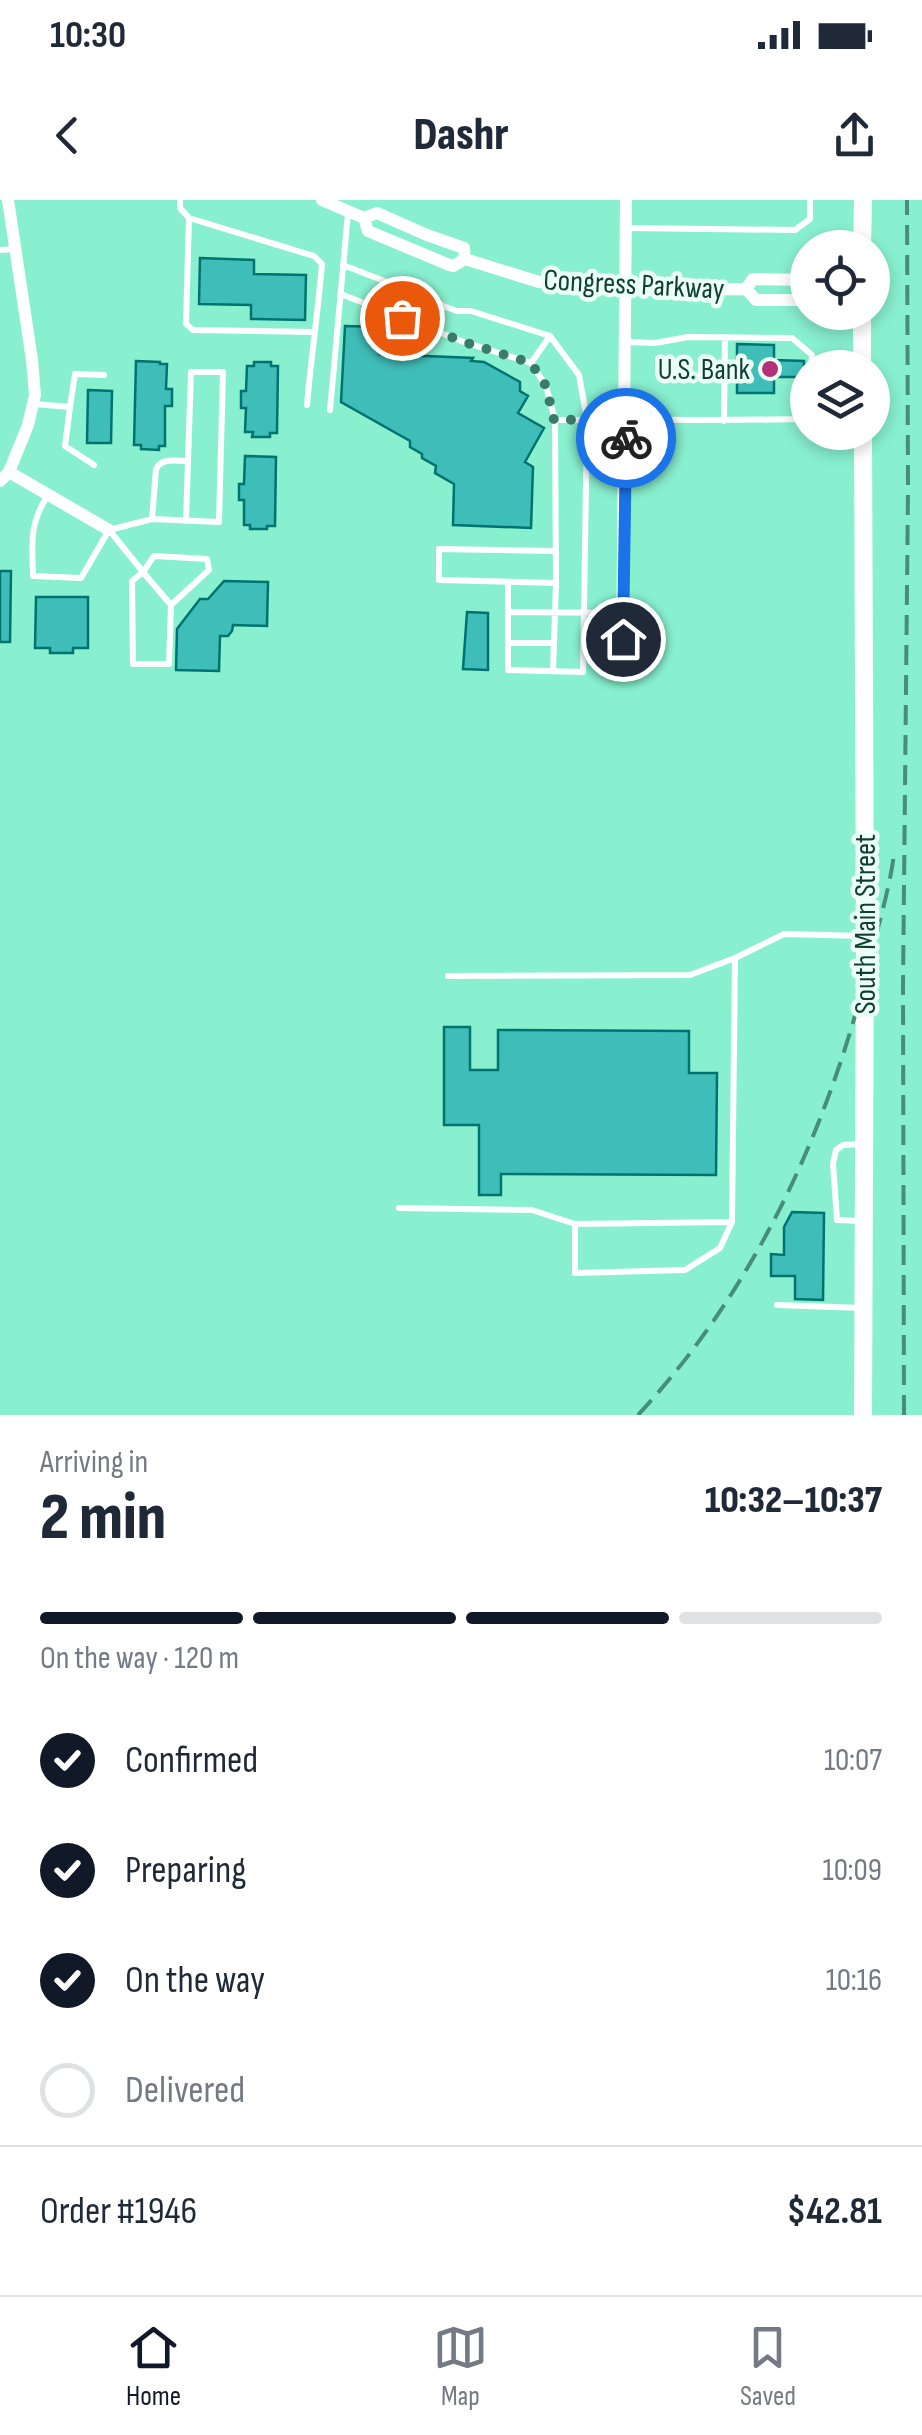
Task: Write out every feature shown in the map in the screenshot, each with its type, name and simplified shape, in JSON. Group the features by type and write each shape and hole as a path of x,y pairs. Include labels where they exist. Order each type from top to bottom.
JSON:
{"street":[{"path":"8,200 35,395 28,425 4,476 48,495 109,530"},
{"name":"Congress Parkway","path":"322,200 364,218 377,212 464,248 465,260"},
{"path":"622,666 626,200"},
{"path":"862,230 863,200"},
{"name":"Congress Parkway","path":"364,218 368,231 453,266 465,260 539,282 626,290 746,289 756,300 790,300"},
{"name":"Congress Parkway","path":"746,289 753,279 790,280"},
{"name":"South Main Street","path":"862,450 864,1415"}],"lane":[{"path":"180,200 180,208 189,218 314,256 322,264 307,406"},
{"path":"626,228 795,230 810,220 810,200"},
{"path":"330,410 348,212"},
{"path":"189,218 186,324 193,330 314,332"},
{"path":"0,250 16,249"},
{"path":"343,265 443,306 550,336 579,374 587,420 583,672 508,670 508,582"},
{"path":"340,294 464,342 531,363 546,386 554,420 553,671"},
{"path":"531,363 550,336"},
{"path":"724,421 725,336"},
{"path":"626,342 725,336 792,338 805,350"},
{"path":"48,495 37,512 32,532 33,576 81,578 109,530 152,520 219,522 224,372 190,372 186,521"},
{"path":"94,465 66,446 70,408 75,374 104,375"},
{"path":"33,404 70,408"},
{"path":"554,420 790,419"},
{"path":"152,520 158,464 188,461"},
{"path":"109,530 143,572 171,605 169,664 133,664 132,581 143,572 154,556 207,559 209,570 171,605"},
{"path":"555,551 439,549 439,580 556,583"},
{"path":"508,612 623,613"},
{"path":"508,642 554,643"},
{"path":"448,976 690,975 784,934 865,936"},
{"path":"575,1224 575,1273 685,1270 720,1248 732,1222 735,958"},
{"path":"864,1144 836,1150 833,1164 838,1220 864,1221"},
{"path":"399,1208 532,1210 575,1224 732,1222"},
{"path":"776,1305 864,1308"}],"building":[{"path":"200,258 254,260 254,274 306,275 305,320 251,319 251,305 199,304"},
{"path":"345,326 380,327 379,354 473,358 471,361 484,362 520,382 520,391 528,396 518,413 544,428 525,462 533,467 531,528 453,525 454,484 435,473 436,466 410,447 410,441 341,402"},
{"name":"U.S. Bank","path":"737,344 774,345 774,360 790,361 790,377 774,377 774,393 737,393"},
{"path":"136,361 167,364 166,389 172,389 172,406 165,406 165,446 159,446 159,450 134,445"},
{"path":"254,362 278,366 277,433 270,433 270,437 252,437 253,432 245,432 246,408 241,408 241,391 246,391 247,366 254,366"},
{"path":"88,390 112,391 111,443 87,443"},
{"path":"245,456 276,457 275,526 267,529 244,525 244,500 239,500 239,484 244,484"},
{"path":"0,571 11,571 10,642 0,642"},
{"path":"224,581 268,582 267,626 233,625 228,636 220,636 219,671 176,670 177,629 200,599 208,599"},
{"path":"36,597 88,597 88,648 73,648 73,653 50,653 50,648 35,648"},
{"path":"467,612 488,613 488,670 463,669"},
{"path":"444,1027 470,1027 470,1070 498,1070 498,1030 689,1031 689,1073 717,1073 716,1175 501,1174 501,1195 479,1195 479,1125 444,1125"},
{"path":"792,1212 824,1213 823,1300 795,1299 795,1276 771,1276 771,1254 784,1255 784,1227"}],"railway":[{"path":"904,1415 907,200"},
{"path":"638,1415 720,1312 785,1198 812,1139 855,1014 894,854"}],"way so far":[{"path":"402,318 531,363 546,386 554,420 626,419 626,438"}],"place":[{"name":"U.S. Bank","path":"770,369"}],"route":[{"path":"623,639 626,438"}]}
